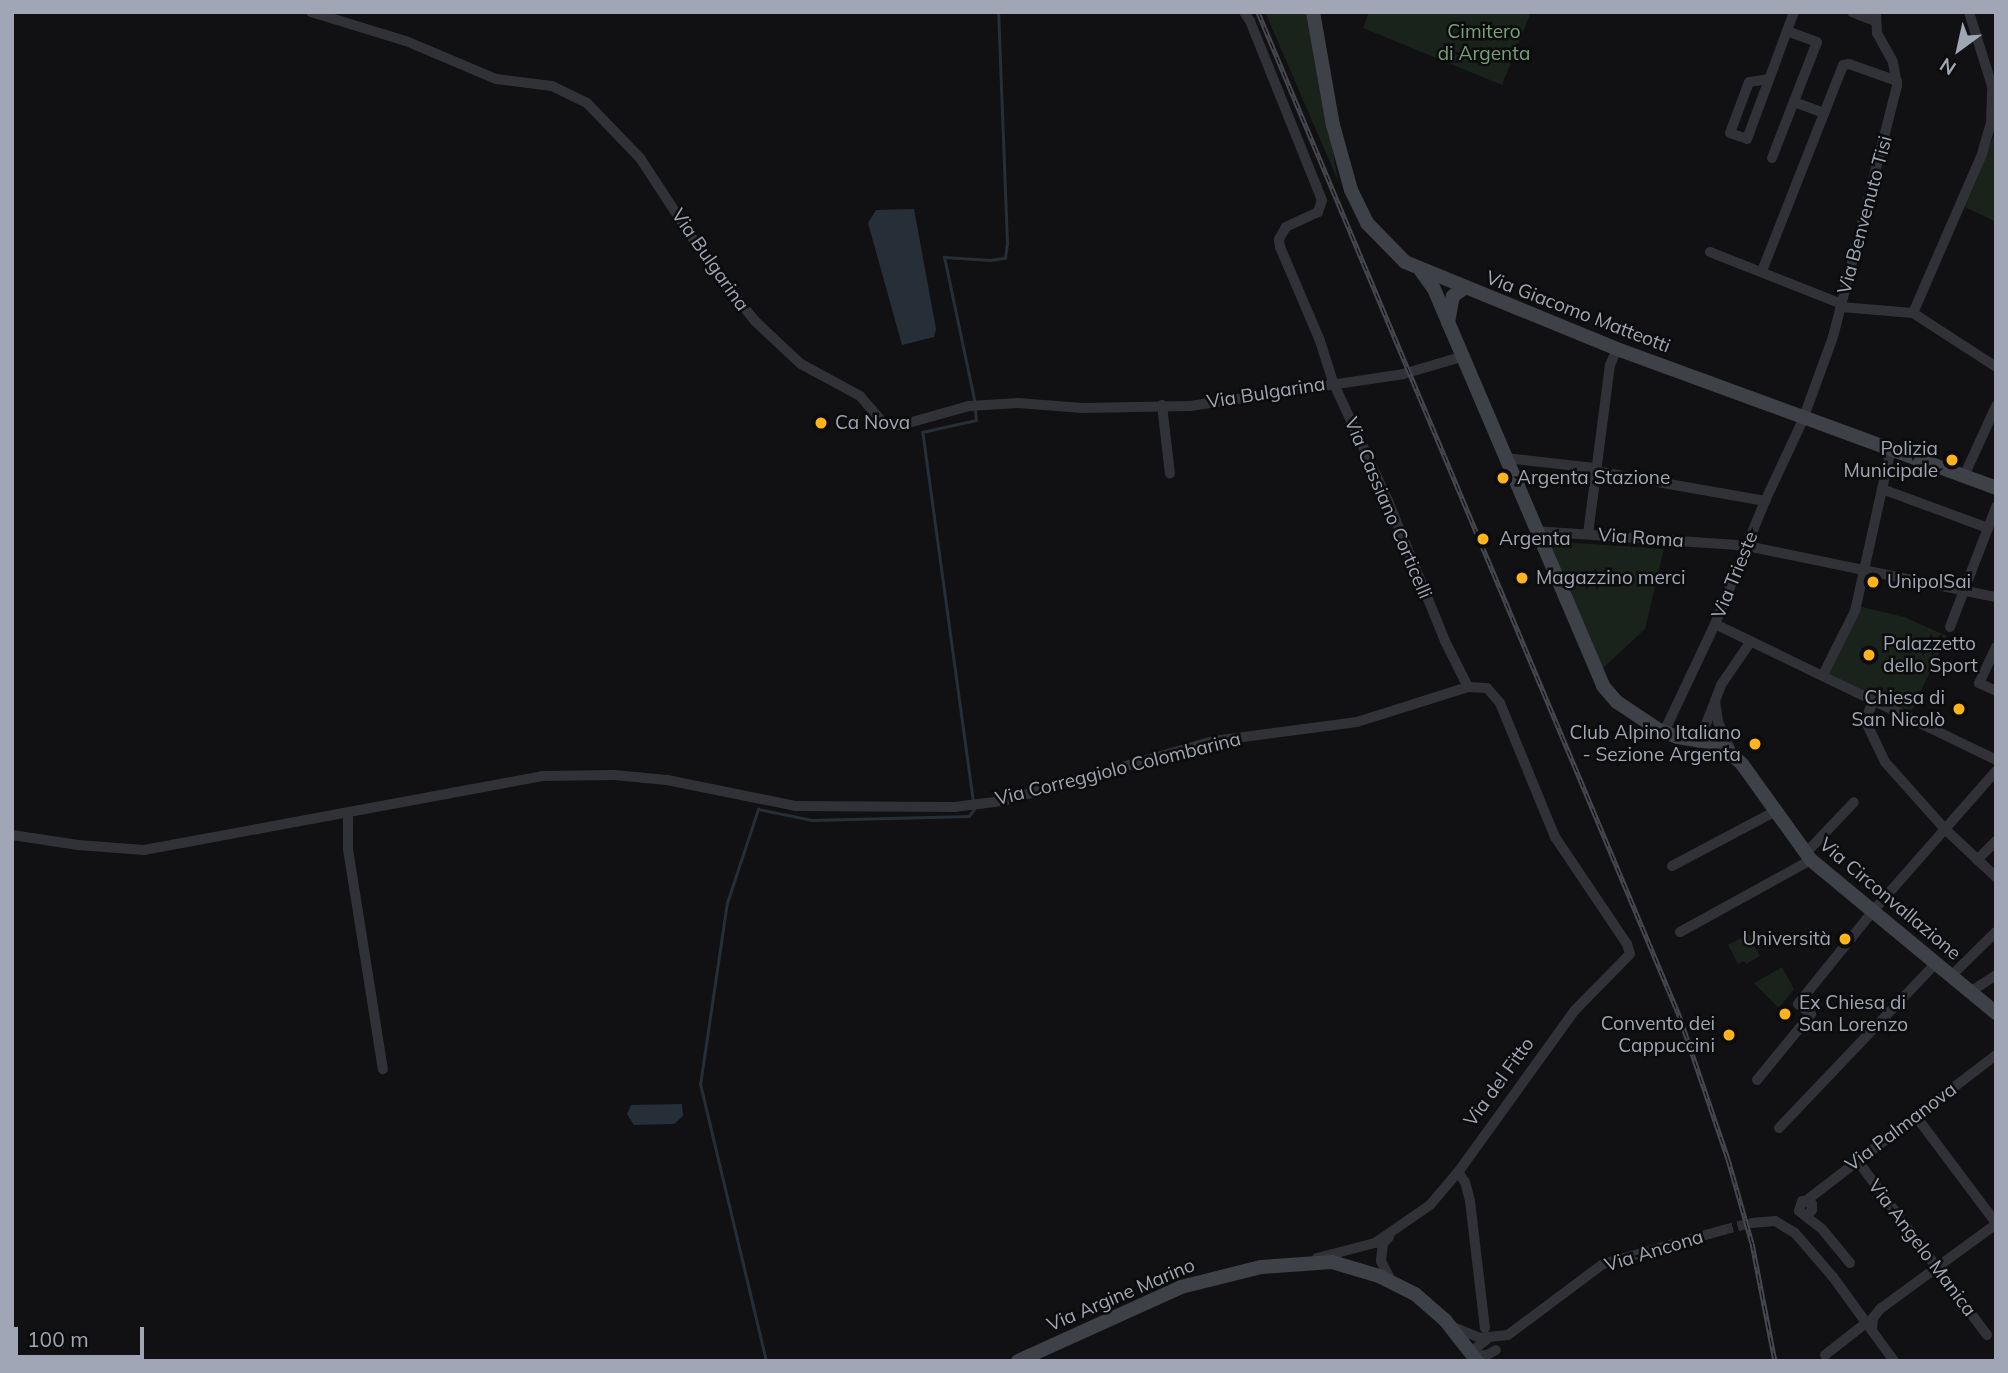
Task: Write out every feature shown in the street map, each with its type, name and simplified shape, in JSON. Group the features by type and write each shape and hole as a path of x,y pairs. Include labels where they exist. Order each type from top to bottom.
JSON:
{"street":[{"name":"Via Bulgarina","path":"311,12 406,41 496,79 552,86 587,103 640,158 732,297 801,364 860,396 884,424 901,425 975,406 1018,403 1083,408 1190,406 1423,370 1461,357"},
{"name":"Via Cassiano Corticelli","path":"1244,12 1322,200 1318,212 1286,227 1279,239 1320,341 1333,382 1388,501 1445,640 1468,687"},
{"name":"Via Giacomo Matteotti","path":"1313,12 1333,125 1357,205 1383,243 1405,262 1463,289 1617,349 1996,488"},
{"path":"1769,79 1749,82 1730,132 1747,139 1794,12"},
{"path":"1762,271 1845,64 1897,82 1896,70 1880,40 1875,17 1852,12"},
{"path":"1913,313 1982,155 1991,123 1993,86 1969,12"},
{"path":"1772,159 1817,42 1787,31"},
{"name":"Via Benvenuto Tisi","path":"1804,417 1842,305 1897,82"},
{"path":"1794,102 1824,113"},
{"path":"1710,252 1842,305 1913,313 1994,362"},
{"path":"1421,271 1434,289 1603,686 1617,702 1664,732 1716,743 1732,754"},
{"path":"1454,341 1448,316 1454,296 1463,289"},
{"path":"1588,534 1610,365 1617,349"},
{"path":"1163,405 1170,474"},
{"path":"1964,475 1996,406"},
{"name":"Via Trieste","path":"1664,732 1716,624 1765,501 1804,417"},
{"path":"1823,675 1851,621 1891,449"},
{"path":"1504,458 1596,470 1765,501"},
{"path":"1882,489 1988,528"},
{"path":"1950,627 1996,508"},
{"name":"Via Roma","path":"1535,531 1747,546 1996,597"},
{"path":"1716,624 1993,759 1996,745"},
{"path":"1699,741 1721,685 1751,641"},
{"path":"1996,647 1979,682 1996,691"},
{"name":"Via Correggiolo Colombarina","path":"12,835 78,845 144,850 542,776 614,775 667,780 796,806 974,804 1060,785 1213,741 1357,722 1468,687"},
{"name":"Via del Fitto","path":"1293,1262 1368,1245 1393,1232 1430,1205 1458,1172 1576,1010 1628,958 1629,948 1559,844 1495,695 1487,688 1468,687"},
{"path":"1871,699 1865,720 1885,762 1945,829 1996,877"},
{"path":"1715,701 1718,722 1732,754"},
{"name":"Via Circonvallazione","path":"1732,754 1808,857 1996,1013"},
{"path":"1757,1080 1811,1014 1798,1004 1873,911 1996,771"},
{"path":"1680,932 1808,857 1854,802"},
{"path":"1672,866 1776,811"},
{"path":"348,814 348,849 383,1069"},
{"path":"1978,860 1996,841"},
{"path":"1951,976 1996,932"},
{"path":"1779,1128 1937,963"},
{"path":"1970,992 1996,975"},
{"name":"Via Palmanova","path":"1850,1263 1822,1229 1809,1208 1857,1160 1996,1055"},
{"path":"1825,1355 1873,1318 1880,1309 1996,1223 1915,1115"},
{"name":"Via Angelo Manica","path":"1857,1160 1987,1335"},
{"path":"1458,1172 1465,1182 1470,1201 1486,1333 1475,1358"},
{"path":"1752,1223 1768,1220 1788,1227 1858,1303 1869,1309 1880,1309"},
{"name":"Via Ancona","path":"1486,1333 1508,1335 1603,1264 1723,1230"},
{"name":"Via del Fitto","path":"1366,1271 1381,1257 1383,1244 1393,1232"},
{"path":"1368,1245 1363,1254 1366,1271 1391,1281 1428,1304 1451,1325 1469,1336 1486,1333"},
{"path":"1381,1257 1391,1281"},
{"name":"Via Argine Marino","path":"1018,1361 1181,1287 1230,1273 1293,1262 1332,1262 1366,1271"},
{"path":"1833,1277 1894,1361"},
{"path":"1451,1325 1475,1358"},
{"name":"Via Ancona","path":"1490,1361 1496,1350 1520,1326"},
{"name":"Via Ancona","path":"1475,1358 1496,1350"}],"green space":[{"path":"1265,12 1309,12 1338,181"},
{"name":"Cimitero di Argenta","path":"1369,12 1531,12 1502,85 1363,28"},
{"path":"1996,130 1996,222 1965,207"},
{"path":"1547,541 1664,549 1645,629 1601,670"},
{"path":"1858,606 1904,617 1947,636 1910,714 1828,673"},
{"path":"1749,934 1760,956 1746,964 1744,961 1738,964 1728,945"},
{"path":"1782,967 1794,989 1779,1008 1754,983"}],"shaded area":[{"path":"914,209 936,329 934,337 902,345 868,223 876,210"},
{"path":"682,1104 683,1116 674,1124 634,1125 627,1114 631,1105"}],"waterway":[{"path":"975,404 944,257 990,260 1005,258 1007,243 998,12"},
{"path":"973,802 922,432 976,420 975,411"},
{"path":"766,1361 700,1085 727,903 758,809 812,820 969,816 974,809"}],"tunnel":[{"path":"1723,1230 1752,1223"}],"railway":[{"path":"1258,12 1679,1015 1728,1159 1752,1243 1775,1361"}],"place":[{"name":"Ca Nova","path":"821,423"},
{"name":"Polizia Municipale","path":"1952,460"},
{"name":"Argenta Stazione","path":"1503,478"},
{"name":"Argenta","path":"1483,539"},
{"name":"Magazzino merci","path":"1522,578"},
{"name":"UnipolSai","path":"1873,582"},
{"name":"Palazzetto dello Sport","path":"1869,655"},
{"name":"Chiesa di San Nicolò","path":"1959,709"},
{"name":"Club Alpino Italiano - Sezione Argenta","path":"1755,744"},
{"name":"Università","path":"1845,939"},
{"name":"Ex Chiesa di San Lorenzo","path":"1785,1014"},
{"name":"Convento dei Cappuccini","path":"1729,1035"}]}
